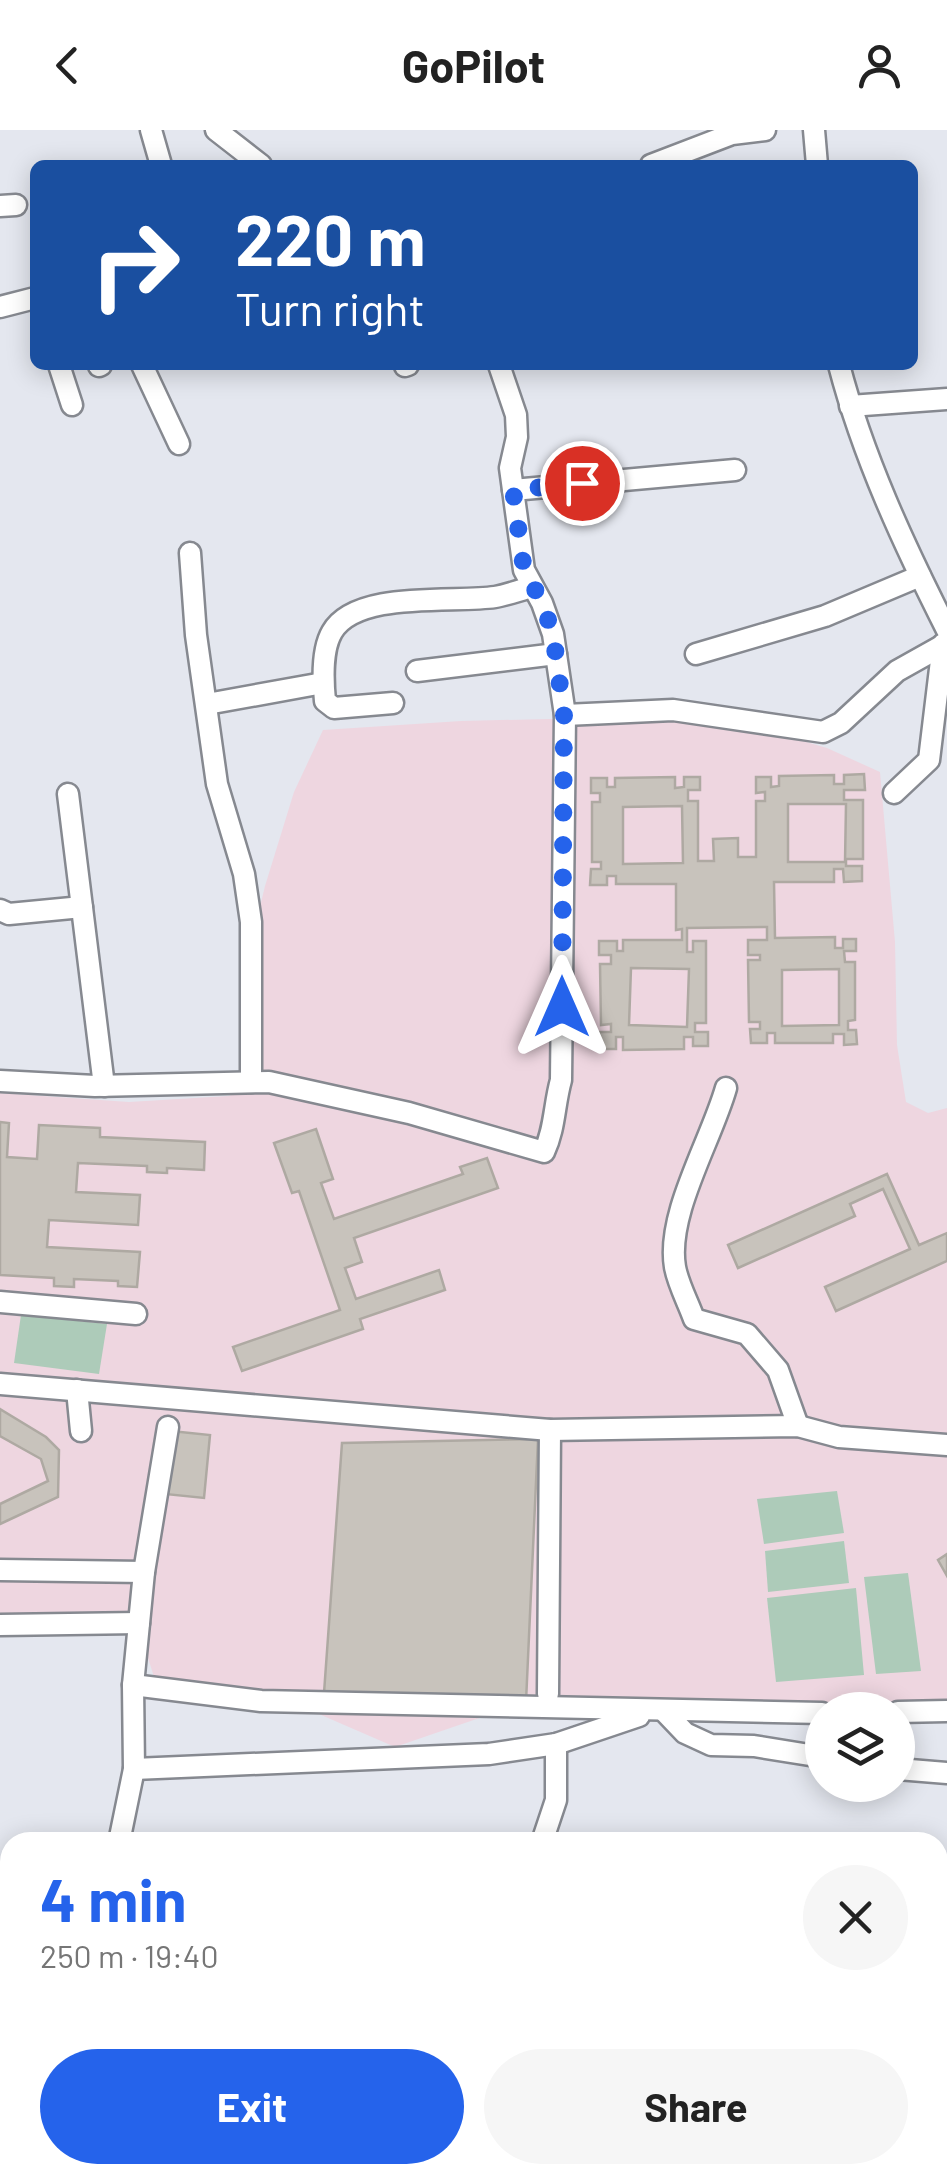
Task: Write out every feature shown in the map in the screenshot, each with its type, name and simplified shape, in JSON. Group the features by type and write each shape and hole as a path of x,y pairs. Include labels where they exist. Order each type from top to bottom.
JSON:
{"street":[{"path":"151,130 160,160"},
{"path":"216,130 255,160"},
{"path":"665,160 732,134 764,130"},
{"path":"814,130 817,160"},
{"path":"0,307 30,299"},
{"path":"61,370 72,406"},
{"path":"144,370 180,444"},
{"path":"0,1080 104,1086 270,1082 409,1113 544,1152 553,1132 561,1080 564,715 553,634 542,602 524,570 510,458 516,447 516,415 501,370"},
{"path":"840,370 850,406 895,523 946,639 929,760 894,794"},
{"path":"850,406 947,399"},
{"path":"513,490 736,470"},
{"path":"190,554 196,635 218,784 244,874 251,922 251,1082"},
{"path":"696,654 825,616 920,576"},
{"path":"393,703 334,708 325,701 324,683 333,630 354,614 392,602 495,597 532,587"},
{"path":"564,715 673,710 823,732 841,723 897,671 946,639"},
{"path":"417,671 556,654"},
{"path":"206,704 324,683"},
{"path":"68,794 104,1086"},
{"path":"0,910 9,914 82,907"},
{"path":"726,1088 716,1125 676,1222 675,1267 694,1319 747,1334 778,1370 798,1426"},
{"path":"0,1302 136,1314"},
{"path":"0,1384 550,1430 798,1426 839,1437 947,1445"},
{"path":"77,1390 81,1431"},
{"path":"121,1832 134,1768 133,1684 144,1572 168,1428"},
{"path":"548,1694 550,1430"},
{"path":"0,1570 144,1572"},
{"path":"0,1625 139,1623"},
{"path":"133,1684 260,1700 805,1713"},
{"path":"134,1768 489,1754 556,1744 660,1711"},
{"path":"660,1711 684,1732 711,1744 805,1754"},
{"path":"915,1712 947,1711"},
{"path":"545,1832 556,1800 556,1744"},
{"path":"915,1770 947,1772"}],"shaded area":[{"path":"590,718 752,726 827,748 880,772 895,942 897,1045 906,1102 928,1113 947,1108 947,1704 915,1705 915,1692 805,1692 805,1707 526,1702 395,1747 282,1698 155,1680 134,1614 0,1615 0,1093 129,1102 228,1096 245,1091 242,981 265,886 294,792 323,730"}],"green space":[{"path":"21,1315 107,1324 99,1374 14,1363"},
{"path":"837,1491 844,1533 764,1544 757,1499"},
{"path":"844,1541 849,1583 768,1592 765,1551"},
{"path":"908,1573 921,1671 876,1674 864,1577"},
{"path":"856,1588 864,1675 776,1682 767,1598"}],"building":[{"path":"864,774 865,790 844,790 844,800 863,800 863,859 846,859 846,866 862,866 862,881 844,882 843,869 834,869 834,882 774,882 775,938 835,937 835,948 843,948 843,939 856,939 856,951 844,951 845,962 855,962 855,1020 848,1021 848,1030 856,1030 857,1044 844,1045 844,1034 833,1034 833,1043 775,1043 775,1033 767,1033 767,1043 751,1043 750,1029 760,1029 760,1022 749,1022 748,960 760,960 760,955 748,955 748,940 767,940 767,927 687,928 687,952 693,952 693,941 706,941 706,1023 695,1023 695,1032 708,1032 708,1046 693,1046 693,1037 684,1037 684,1049 623,1050 623,1037 616,1037 616,1049 599,1049 599,1032 611,1032 611,1024 601,1025 600,964 611,964 611,955 599,955 599,941 617,941 617,951 623,951 623,940 682,940 682,929 676,930 676,884 616,884 616,876 607,876 607,885 590,885 591,869 601,869 601,862 592,862 592,802 600,802 600,793 591,793 591,778 607,778 607,787 615,787 615,778 675,777 675,788 684,787 684,777 700,777 700,790 688,790 688,801 698,801 698,861 714,861 713,839 738,838 738,857 756,857 756,801 765,801 765,792 756,793 756,777 771,777 771,787 779,786 779,776 834,775 834,784 844,784 844,775","holes":["788,804 846,804 845,862 788,862","682,806 683,863 623,864 623,807","631,968 689,969 687,1027 629,1025","839,969 839,1025 782,1026 782,970"]},
{"path":"0,1122 9,1123 7,1157 37,1159 39,1125 100,1128 100,1137 205,1142 204,1170 167,1168 167,1173 147,1172 147,1166 78,1163 76,1192 140,1195 138,1225 49,1220 47,1247 140,1252 137,1287 118,1286 118,1281 74,1279 74,1287 54,1286 54,1278 0,1275"},
{"path":"316,1129 333,1179 321,1183 334,1219 463,1174 460,1167 487,1158 498,1188 354,1238 362,1262 345,1268 356,1299 439,1270 445,1290 360,1319 363,1329 242,1371 233,1347 340,1310 299,1191 292,1193 274,1143"},
{"path":"887,1174 919,1245 947,1233 947,1261 836,1311 825,1287 910,1249 883,1189 850,1204 855,1216 738,1268 728,1245"},
{"path":"0,1409 46,1437 59,1450 58,1497 0,1524 0,1504 48,1481 41,1459 0,1436"},
{"path":"171,1431 210,1435 204,1498 165,1494"},
{"path":"538,1439 526,1702 324,1693 342,1443"},
{"path":"947,1554 947,1576 938,1560"}],"route":[{"path":"562,1007 564,715 553,634 542,602 524,570 513,490 582,483"}]}
